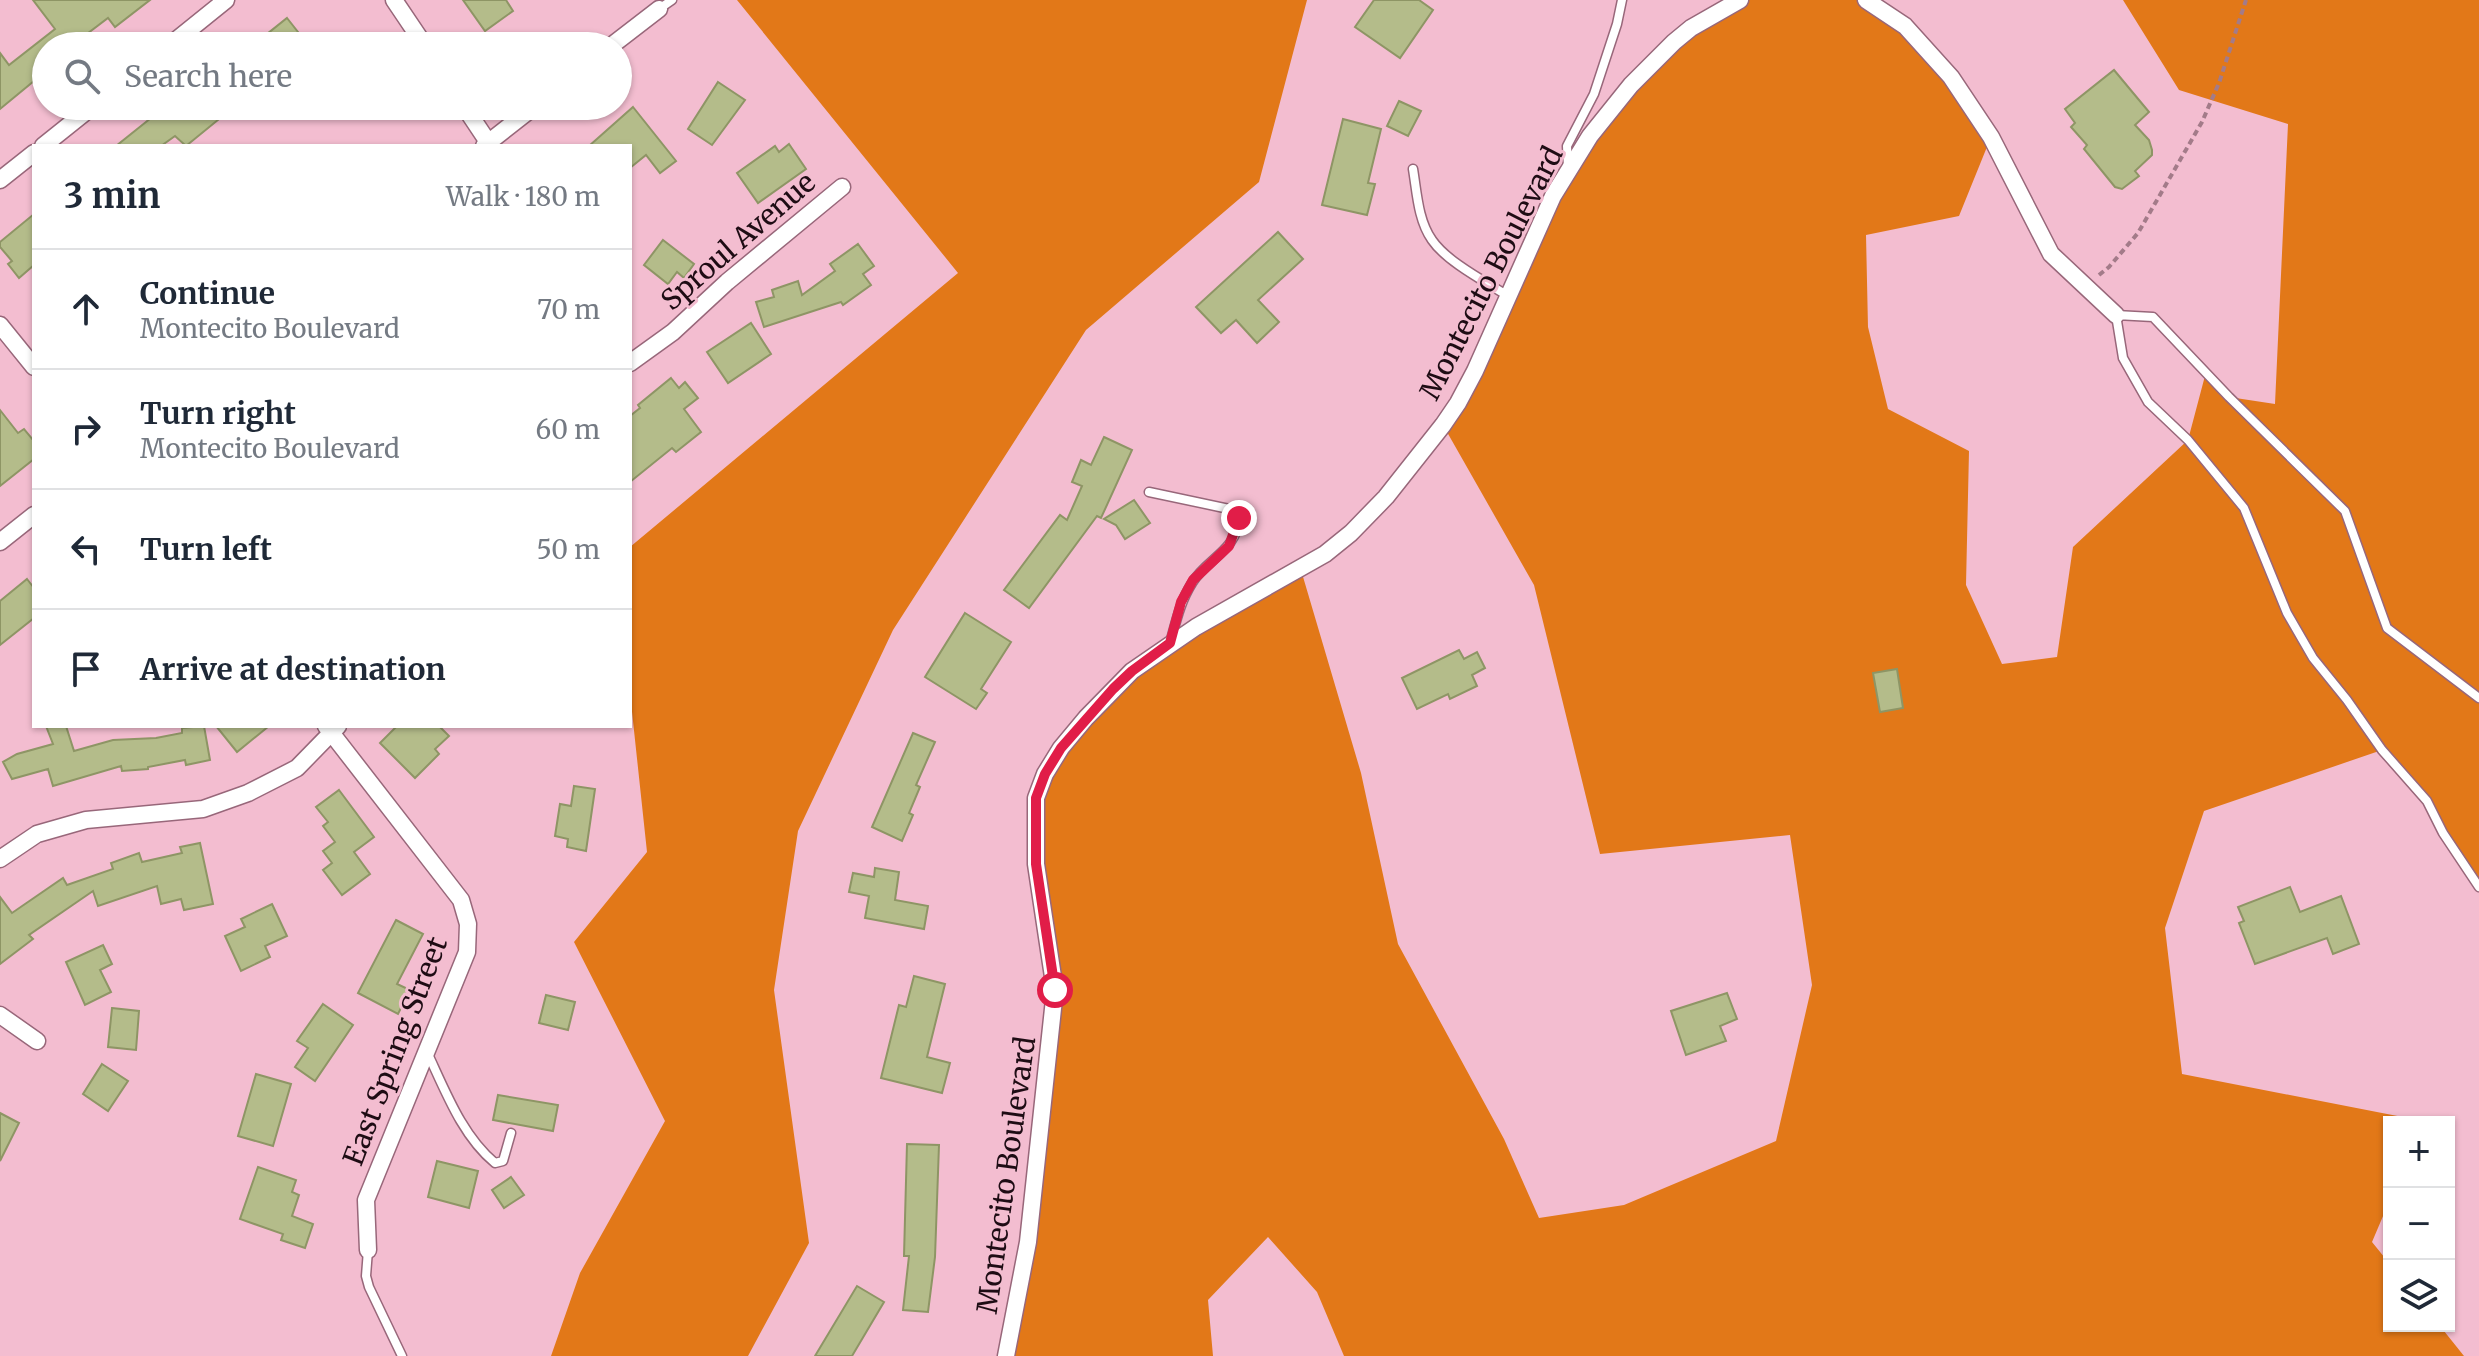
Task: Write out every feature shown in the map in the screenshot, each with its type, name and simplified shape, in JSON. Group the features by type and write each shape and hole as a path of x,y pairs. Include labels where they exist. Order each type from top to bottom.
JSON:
{"street":[{"path":"186,32 226,0"},
{"path":"394,0 416,32"},
{"name":"Montecito Boulevard","path":"1006,1356 1028,1242 1055,990 1036,864 1036,798 1045,774 1061,748 1086,718 1132,671 1170,643 1325,554 1351,533 1386,497 1458,403 1568,168 1590,136 1654,60 1691,28 1740,0"},
{"path":"1866,0 1905,26 1951,77 1991,137 2051,254 2116,315"},
{"path":"629,32 665,4"},
{"path":"46,144 76,120"},
{"path":"472,120 486,144 517,120"},
{"path":"0,180 32,155"},
{"name":"Sproul Avenue","path":"632,362 673,332 727,282 842,187"},
{"path":"0,325 32,365"},
{"path":"0,542 32,517"},
{"path":"0,859 37,834 86,820 203,809 248,793 297,768 332,728"},
{"name":"East Spring Street","path":"332,728 461,900 468,924 467,952 366,1200 368,1250"},
{"path":"0,1015 37,1041"}],"lane":[{"path":"1568,168 1567,146 1594,94 1622,0"},
{"path":"1413,169 1419,211 1433,242 1465,268 1508,296"},
{"path":"2479,698 2387,628 2345,511 2153,317 2116,315 2123,358 2148,402 2188,440 2244,508 2287,613 2313,658 2382,750 2427,801 2443,833 2479,887"},
{"path":"1149,492 1229,509 1239,518 1229,546 1193,580 1181,602 1170,643"},
{"path":"427,1052 457,1113 485,1155 495,1163 503,1161 511,1133"},
{"path":"368,1250 366,1276 402,1356"}],"path":[{"path":"2085,286 2109,267 2138,233 2195,134 2219,83 2246,0"}],"shaded area":[{"path":"737,0 1307,0 1259,182 1086,330 893,630 798,831 774,990 809,1243 748,1356 551,1356 580,1273 665,1121 574,942 647,852 632,712 632,545 958,273"},
{"path":"1740,0 1864,0 1888,13 1991,137 1959,216 1866,235 1868,327 1888,409 1969,451 1966,585 2002,664 2057,657 2073,547 2188,440 2206,372 2229,397 2275,404 2288,124 2179,90 2123,0 2479,0 2479,887 2427,801 2382,750 2204,811 2165,928 2182,1074 2397,1116 2383,1116 2383,1216 2372,1242 2383,1256 2383,1332 2445,1332 2464,1356 1344,1356 1317,1292 1268,1237 1208,1300 1213,1356 1006,1356 1055,990 1036,864 1045,774 1113,689 1301,570 1361,773 1398,944 1504,1139 1539,1218 1624,1205 1776,1141 1812,985 1790,835 1600,854 1534,585 1443,425 1553,196 1631,85"}],"building":[{"path":"33,0 150,0 115,27 108,18 90,32 51,32 55,29"},
{"path":"463,0 506,0 513,11 485,31"},
{"path":"1374,0 1419,0 1433,10 1400,58 1355,27"},
{"path":"287,18 298,32 270,32"},
{"path":"32,47 32,83 0,109 0,53 9,65"},
{"path":"2114,70 2149,112 2135,125 2149,140 2152,150 2152,155 2135,171 2139,176 2122,189 2115,187 2084,149 2087,145 2071,127 2075,123 2065,109"},
{"path":"718,82 745,100 712,145 688,129"},
{"path":"1399,101 1421,111 1408,136 1387,126"},
{"path":"632,108 676,161 660,173 646,155 632,166 632,144 591,144 618,120 632,120"},
{"path":"1343,119 1381,129 1368,183 1375,184 1367,215 1322,205"},
{"path":"148,120 218,120 188,144 175,136 164,144 118,144"},
{"path":"789,144 806,169 758,203 737,173 775,146 779,152"},
{"path":"32,216 32,267 19,278 8,264 12,261 0,247 0,242"},
{"path":"1278,232 1303,259 1258,300 1279,322 1257,343 1236,320 1221,333 1196,307"},
{"path":"663,240 694,264 684,278 677,272 668,284 644,265"},
{"path":"858,244 874,266 863,274 871,285 843,305 841,302 764,327 756,302 774,297 772,290 798,281 802,295 835,271 830,264"},
{"path":"751,323 771,354 728,383 707,352"},
{"path":"671,378 679,388 685,382 698,398 684,409 701,432 676,452 672,448 632,480 632,414 640,408 638,405"},
{"path":"0,410 18,433 24,429 32,439 32,461 0,486"},
{"path":"1104,437 1132,450 1101,518 1097,516 1029,608 1004,590 1060,515 1067,520 1082,486 1072,482 1081,460 1091,465"},
{"path":"1134,500 1150,523 1125,539 1116,525 1104,519"},
{"path":"27,579 32,585 32,620 0,645 0,601"},
{"path":"965,613 1011,642 981,689 987,693 976,709 925,677"},
{"path":"1459,650 1464,659 1477,652 1485,668 1472,675 1477,686 1450,699 1448,694 1417,709 1402,678"},
{"path":"1897,669 1903,708 1880,712 1873,673"},
{"path":"47,728 67,728 74,751 113,740 156,738 182,733 182,728 204,728 210,760 186,765 185,760 148,769 122,771 121,766 53,786 48,769 12,779 3,762 17,754 53,744"},
{"path":"218,728 267,728 237,752"},
{"path":"395,728 441,728 449,736 435,749 439,754 415,778 380,743"},
{"path":"913,733 935,742 916,785 920,787 909,813 913,815 902,841 872,827"},
{"path":"574,786 595,789 586,851 567,847 568,839 555,836 560,804 571,806"},
{"path":"339,790 374,837 354,852 370,874 342,895 323,870 332,863 323,851 335,842 323,826 328,822 316,807"},
{"path":"200,843 213,904 184,910 181,899 161,904 157,886 98,906 93,891 29,935 33,939 0,964 0,897 12,913 63,878 67,885 113,869 111,863 139,853 142,862 182,853 180,847"},
{"path":"875,868 899,872 895,900 928,906 924,929 865,918 869,896 849,892 853,873 874,877"},
{"path":"2290,887 2300,912 2341,896 2359,944 2333,954 2327,938 2255,964 2239,923 2244,921 2238,907"},
{"path":"272,904 287,936 265,946 270,957 241,971 225,936 245,927 241,919"},
{"path":"396,920 423,934 397,984 410,990 398,1014 358,993"},
{"path":"103,945 112,964 100,970 111,992 85,1005 66,962"},
{"path":"914,976 945,984 927,1057 950,1063 942,1093 881,1078 899,1005 906,1007"},
{"path":"1727,993 1737,1019 1720,1026 1726,1041 1686,1055 1671,1011"},
{"path":"546,995 575,1002 568,1030 539,1023"},
{"path":"323,1004 353,1025 315,1081 295,1067 308,1048 297,1041"},
{"path":"112,1008 139,1011 136,1050 108,1047"},
{"path":"102,1064 128,1081 108,1111 83,1094"},
{"path":"256,1074 291,1084 273,1146 238,1136"},
{"path":"498,1095 558,1105 553,1131 493,1120"},
{"path":"0,1113 19,1123 0,1161"},
{"path":"907,1144 939,1145 935,1257 928,1312 903,1310 909,1256 904,1256"},
{"path":"437,1161 478,1171 469,1208 428,1197"},
{"path":"258,1167 296,1180 292,1192 299,1195 292,1216 313,1224 305,1248 281,1240 283,1234 240,1219"},
{"path":"511,1177 524,1195 504,1208 492,1190"},
{"path":"857,1286 884,1302 852,1356 815,1356"}],"route":[{"path":"1055,990 1036,864 1036,798 1045,774 1061,748 1113,689 1170,643 1181,602 1193,580 1229,546 1239,518"}]}
